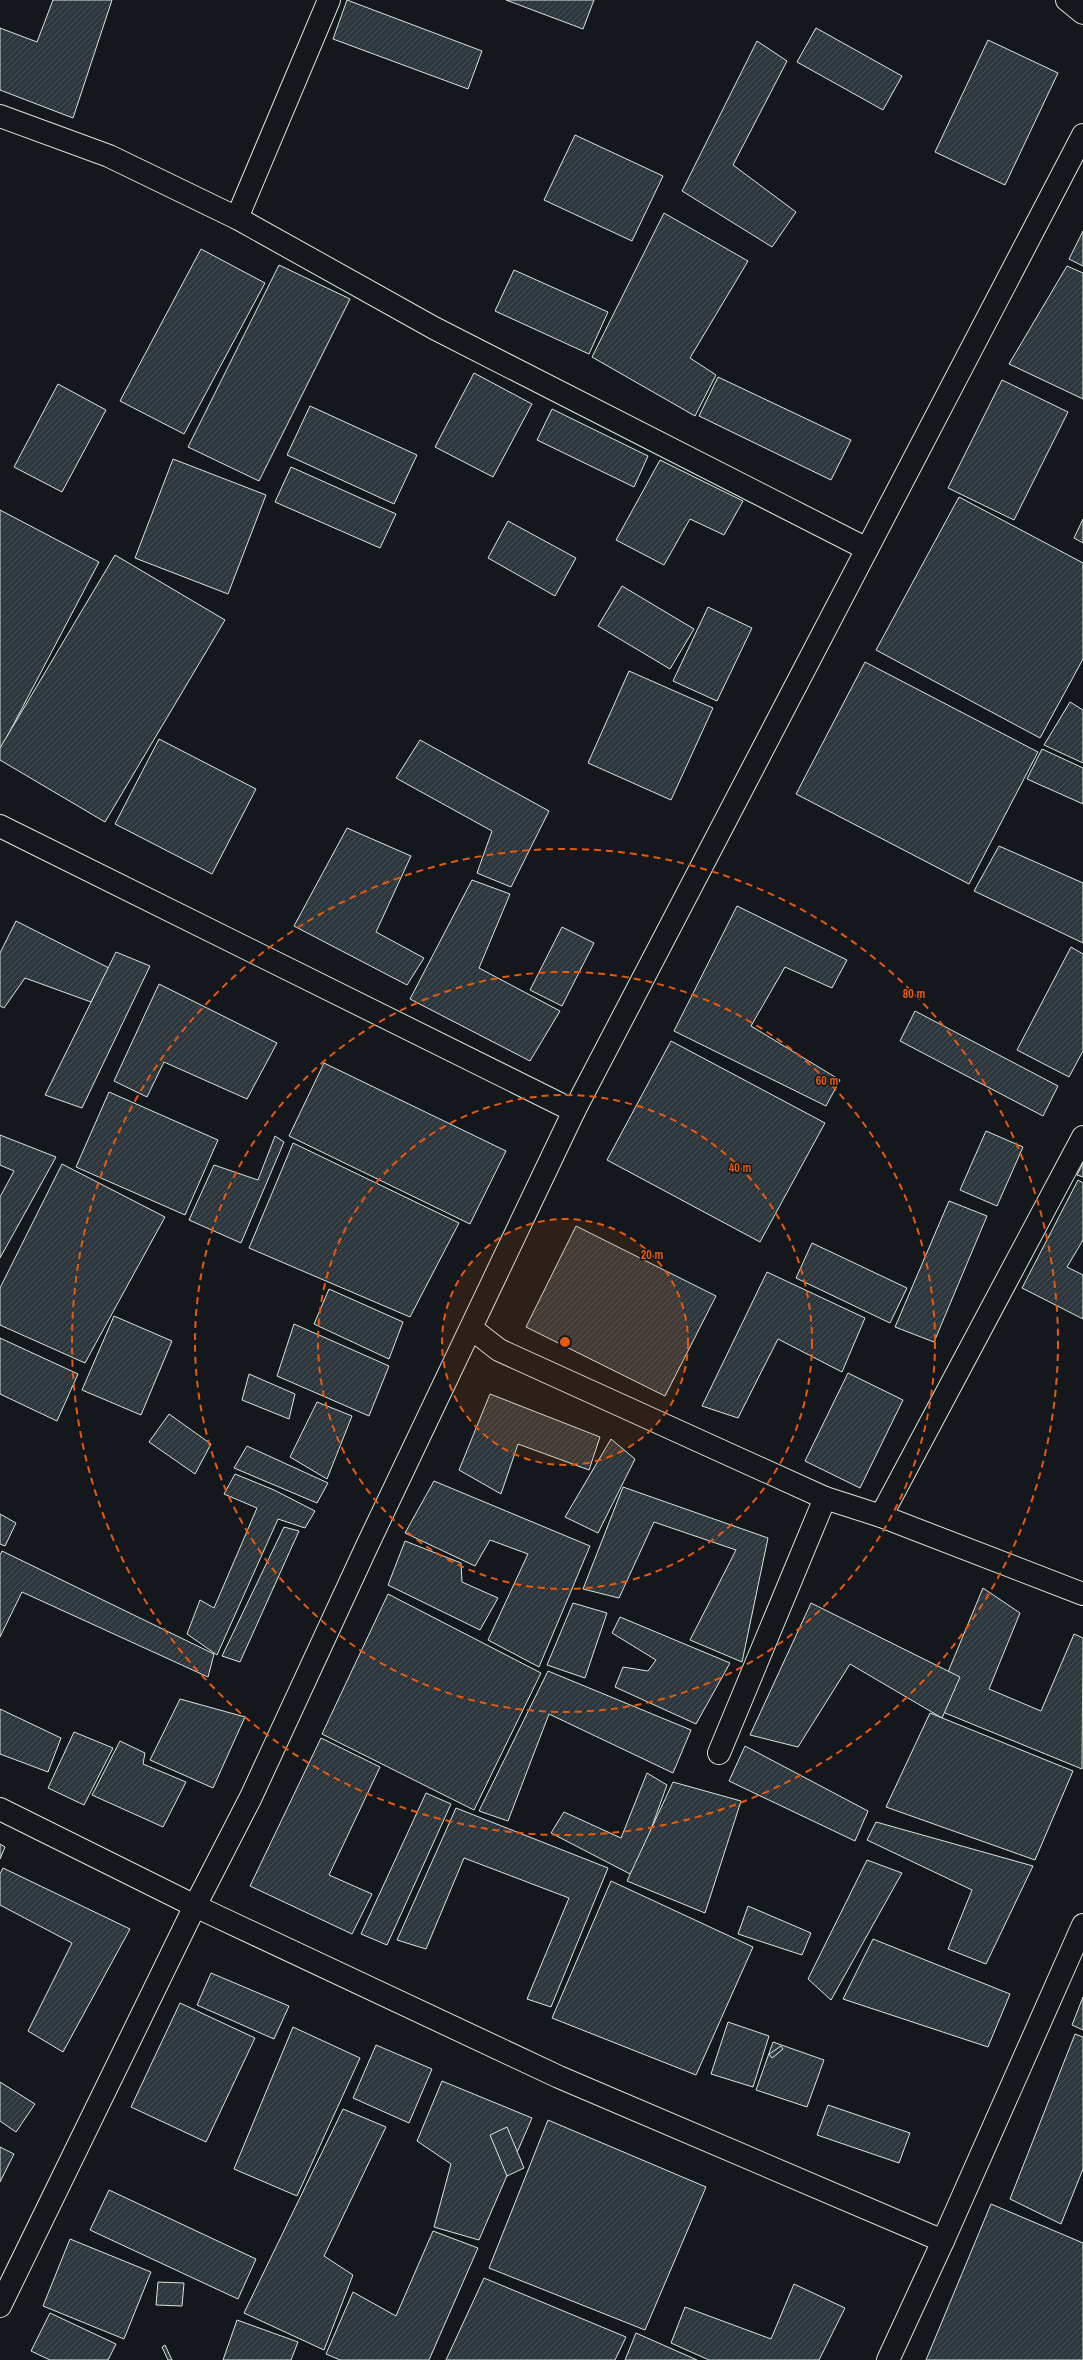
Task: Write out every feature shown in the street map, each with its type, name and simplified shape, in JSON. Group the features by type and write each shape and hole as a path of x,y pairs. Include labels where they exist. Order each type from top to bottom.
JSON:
{"street":[{"path":"237,218 329,0"},
{"path":"1067,0 1083,13"},
{"path":"0,116 109,156 237,218 434,328 867,548"},
{"path":"0,2306 195,1906 251,1797 367,1546 472,1329 574,1111 1083,135"},
{"path":"0,826 574,1111"},
{"path":"881,1516 1083,1137"},
{"path":"472,1329 499,1350 825,1498 881,1516 1083,1594"},
{"path":"719,1753 825,1498"},
{"path":"0,1809 195,1906 558,2077 943,2241"},
{"path":"888,2360 943,2241 1083,1925"}],"building":[{"path":"53,0 112,0 73,118 0,90 0,28 37,42"},
{"path":"347,0 482,51 468,89 333,39"},
{"path":"506,0 594,0 583,29"},
{"path":"816,28 902,76 883,110 797,62"},
{"path":"988,40 1058,73 1005,185 935,152"},
{"path":"757,41 787,61 733,165 796,212 772,247 682,191"},
{"path":"575,135 663,176 632,241 544,200"},
{"path":"664,213 748,261 690,358 716,375 695,416 592,357"},
{"path":"1083,231 1083,266 1069,259"},
{"path":"201,249 265,283 184,434 120,401"},
{"path":"279,265 350,299 259,481 188,447"},
{"path":"1067,266 1083,273 1083,399 1009,364"},
{"path":"514,270 608,312 589,354 495,311"},
{"path":"474,373 532,404 493,477 435,447"},
{"path":"718,377 851,440 831,480 699,416"},
{"path":"1002,380 1068,412 1014,520 948,488"},
{"path":"58,384 106,410 62,492 14,467"},
{"path":"310,406 417,455 394,504 287,455"},
{"path":"552,409 648,456 634,487 537,440"},
{"path":"173,459 266,495 228,594 135,558"},
{"path":"660,460 743,501 724,535 690,519 664,565 616,540"},
{"path":"291,467 396,514 380,548 275,502"},
{"path":"959,497 1083,563 1083,659 1040,738 876,650"},
{"path":"0,510 99,562 0,750"},
{"path":"1083,519 1083,543 1074,538"},
{"path":"508,521 576,558 555,596 488,558"},
{"path":"115,555 225,620 105,822 0,760 0,748"},
{"path":"622,586 694,629 670,669 598,626"},
{"path":"708,607 752,628 717,701 673,681"},
{"path":"865,662 1038,752 969,884 796,794"},
{"path":"629,671 713,708 671,800 588,763"},
{"path":"1070,702 1083,710 1083,763 1044,745"},
{"path":"159,739 256,789 212,874 115,824"},
{"path":"420,740 549,811 511,887 477,873 492,831 396,778"},
{"path":"1042,749 1083,768 1083,804 1027,779"},
{"path":"347,828 411,856 376,932 424,958 407,985 294,926"},
{"path":"999,846 1083,883 1083,943 974,891"},
{"path":"472,880 510,894 479,968 560,1011 530,1061 410,999"},
{"path":"737,906 847,960 832,988 785,967 751,1026 840,1080 826,1106 674,1031"},
{"path":"16,921 109,968 91,1002 25,978 4,1008 0,1006 0,953"},
{"path":"562,927 594,943 562,1006 530,990"},
{"path":"1071,947 1083,954 1083,1051 1069,1077 1017,1050"},
{"path":"116,952 150,966 82,1108 45,1095"},
{"path":"159,984 277,1043 247,1099 164,1062 147,1097 114,1081"},
{"path":"915,1011 1058,1086 1043,1116 900,1041"},
{"path":"671,1041 825,1123 760,1242 607,1160"},
{"path":"324,1063 506,1151 470,1224 289,1136"},
{"path":"109,1092 218,1140 185,1215 76,1167"},
{"path":"986,1131 1023,1147 997,1206 960,1190"},
{"path":"0,1135 56,1157 0,1258 0,1197 14,1171 0,1165"},
{"path":"275,1136 284,1142 241,1243 189,1220 214,1165 258,1180"},
{"path":"293,1143 459,1223 410,1317 249,1248"},
{"path":"1083,1163 1083,1177 1077,1175"},
{"path":"62,1164 165,1217 85,1363 0,1325 0,1288"},
{"path":"1078,1180 1083,1183 1083,1240 1067,1267 1083,1275 1083,1319 1022,1288"},
{"path":"949,1201 987,1216 934,1342 895,1327"},
{"path":"576,1226 716,1296 665,1396 526,1327"},
{"path":"812,1243 907,1288 890,1323 796,1278"},
{"path":"767,1272 865,1318 842,1372 778,1339 738,1418 702,1406"},
{"path":"329,1289 403,1322 389,1359 314,1324"},
{"path":"114,1316 172,1341 141,1415 82,1390"},
{"path":"294,1324 389,1366 369,1416 277,1376"},
{"path":"0,1338 78,1374 57,1421 0,1394"},
{"path":"848,1373 903,1400 860,1488 805,1461"},
{"path":"249,1374 295,1394 289,1419 242,1400"},
{"path":"490,1394 600,1437 589,1470 518,1444 501,1494 459,1470"},
{"path":"317,1402 352,1416 327,1479 290,1457"},
{"path":"169,1414 211,1444 195,1474 149,1442"},
{"path":"611,1439 635,1459 598,1533 565,1517"},
{"path":"247,1446 328,1483 317,1503 234,1468"},
{"path":"235,1474 274,1490 315,1511 305,1528 278,1519 217,1655 187,1634 200,1600 214,1608 257,1508 224,1494"},
{"path":"434,1481 590,1546 539,1667 488,1640 528,1554 490,1540 475,1566 405,1533"},
{"path":"623,1487 768,1538 742,1662 690,1640 736,1550 654,1522 619,1598 583,1589"},
{"path":"0,1514 16,1523 5,1546 0,1544"},
{"path":"284,1527 299,1531 240,1662 222,1656"},
{"path":"405,1541 461,1563 462,1582 498,1598 480,1630 388,1585"},
{"path":"2,1551 214,1654 208,1677 22,1592 0,1637 0,1555"},
{"path":"983,1588 1020,1613 989,1689 1041,1711 1074,1634 1083,1638 1082,1769 933,1708"},
{"path":"388,1594 541,1673 474,1810 322,1734"},
{"path":"573,1603 607,1613 585,1678 547,1665"},
{"path":"811,1603 960,1677 942,1718 850,1664 798,1747 750,1735"},
{"path":"620,1617 730,1663 696,1724 615,1687 623,1667 648,1671 656,1660 612,1633"},
{"path":"548,1671 691,1730 673,1773 549,1714 508,1821 479,1811"},
{"path":"180,1699 245,1717 213,1788 150,1760"},
{"path":"0,1709 61,1738 48,1772 0,1754"},
{"path":"930,1713 1073,1771 1035,1860 886,1807"},
{"path":"74,1732 113,1748 84,1805 48,1788"},
{"path":"321,1738 380,1767 329,1875 372,1894 352,1934 250,1886"},
{"path":"120,1741 145,1753 143,1764 186,1782 163,1827 92,1795"},
{"path":"745,1746 868,1811 855,1841 729,1781"},
{"path":"647,1773 667,1785 634,1876 551,1833 564,1812 621,1838"},
{"path":"673,1782 741,1801 705,1913 627,1881"},
{"path":"426,1793 451,1804 387,1945 361,1934"},
{"path":"456,1808 608,1868 551,2007 527,1999 569,1898 464,1858 426,1949 397,1940"},
{"path":"876,1822 1033,1866 986,1964 948,1949 972,1890 867,1840"},
{"path":"0,1844 5,1847 0,1859"},
{"path":"867,1860 902,1873 831,2000 808,1979"},
{"path":"3,1868 130,1929 63,2052 28,2031 72,1943 0,1905 0,1874"},
{"path":"611,1881 753,1947 696,2075 552,2018"},
{"path":"748,1906 811,1933 802,1955 738,1934"},
{"path":"873,1939 1010,1994 988,2047 843,1999"},
{"path":"211,1973 289,2006 274,2039 197,2005"},
{"path":"1083,1997 1083,2030 1072,2025"},
{"path":"180,2003 255,2038 206,2142 131,2107"},
{"path":"728,2022 769,2036 753,2087 711,2074"},
{"path":"293,2027 360,2058 297,2196 234,2169"},
{"path":"1075,2034 1083,2037 1083,2169 1061,2224 1010,2199"},
{"path":"773,2042 824,2060 807,2107 756,2090"},
{"path":"376,2045 432,2069 409,2123 353,2098"},
{"path":"781,2046 783,2049 772,2058 769,2054"},
{"path":"442,2081 532,2118 479,2240 434,2227 451,2164 417,2141"},
{"path":"0,2082 35,2104 16,2132 0,2121"},
{"path":"828,2105 910,2133 899,2163 817,2135"},
{"path":"343,2109 386,2127 324,2256 353,2275 324,2350 244,2313"},
{"path":"548,2120 706,2187 645,2330 489,2268"},
{"path":"507,2127 524,2168 507,2176 490,2135"},
{"path":"0,2147 14,2154 0,2182"},
{"path":"109,2190 256,2259 238,2299 90,2230"},
{"path":"991,2204 1083,2243 1083,2360 926,2360"},
{"path":"433,2231 478,2248 429,2360 340,2360 326,2354 353,2292 396,2316"},
{"path":"70,2239 151,2272 124,2339 43,2306"},
{"path":"484,2278 626,2337 615,2360 446,2360"},
{"path":"158,2282 184,2283 182,2306 156,2305"},
{"path":"794,2284 845,2308 819,2360 709,2360 671,2343 685,2307 771,2339"},
{"path":"50,2313 116,2344 108,2360 50,2360 31,2351"},
{"path":"237,2320 298,2342 291,2360 223,2360"},
{"path":"636,2333 697,2360 625,2360"},
{"path":"165,2345 172,2360 168,2360 162,2347"}]}
